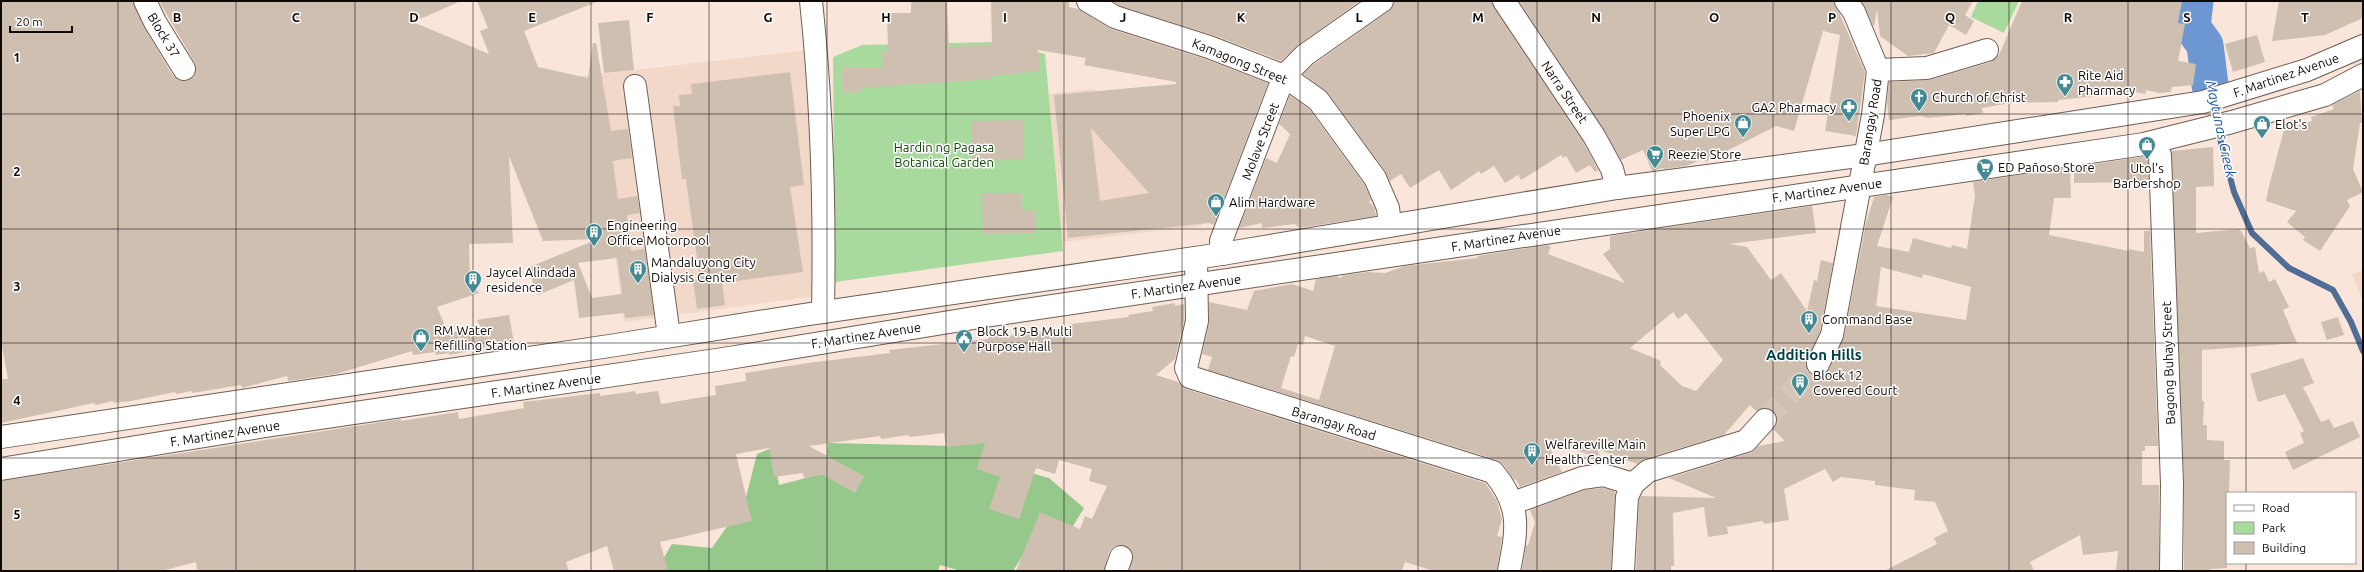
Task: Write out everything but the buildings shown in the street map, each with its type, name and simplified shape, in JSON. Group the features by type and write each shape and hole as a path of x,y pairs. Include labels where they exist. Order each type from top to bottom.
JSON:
{"main road":[{"name":"Block 37","path":"145,1 155,22 184,69"},
{"path":"811,1 818,70 823,202 830,311 840,339"},
{"name":"Kamagong Street","path":"1088,1 1115,16 1209,47 1284,76 1318,100 1369,169 1388,208 1390,225"},
{"name":"Molave Street","path":"1222,254 1221,241 1284,76 1306,54 1382,1"},
{"name":"Narra Street","path":"1504,1 1594,136 1612,169 1618,188"},
{"name":"Barangay Road","path":"1818,364 1832,335 1860,185 1878,70 1854,12 1846,1"},
{"name":"F. Martinez Avenue","path":"1,437 830,311 1222,254 1618,188 1865,155 2203,102 2307,70 2363,46"},
{"path":"1878,70 1928,68 1987,50"},
{"name":"F. Martinez Avenue","path":"1,469 266,426 730,358 840,339 1860,185 2144,144 2232,122 2325,95 2363,75"},
{"path":"635,86 669,336"},
{"name":"Bagong Buhay Street","path":"2160,155 2172,484 2171,571"},
{"name":"Barangay Road","path":"1196,258 1197,321 1186,368 1190,377 1493,472 1505,486 1513,503 1516,535 1509,571"},
{"path":"1623,571 1627,497 1633,484 1648,471 1746,441 1765,420"},
{"path":"1513,503 1582,478 1603,475 1633,484"}],"shaded area":[{"path":"809,50 816,296 624,322 611,224 573,77"},
{"path":"1092,89 1118,100 1197,186 1202,226 1062,242 1049,94"},
{"path":"2363,270 2363,303 2352,274"}],"green space":[{"path":"1978,1 2019,1 2004,33 1971,17"},
{"name":"Hardin ng Pagasa Botanical Garden","path":"994,42 1045,54 1063,251 835,282 833,57 862,45"},
{"path":"994,430 992,462 1049,478 1084,508 1059,549 1029,546 1013,571 961,571 940,565 938,571 664,571 663,559 672,544 712,548 745,501 757,454 772,448 779,485 825,473 828,443 955,446"}],"waterway":[{"name":"Maytunas Creek","path":"2195,1 2192,27 2205,45 2210,85"},
{"name":"Maytunas Creek","path":"2210,85 2221,143 2234,192 2252,233 2289,268 2333,290 2351,322 2363,351"}],"tunnel":[{"path":"1765,420 1818,364"}],"place":[{"name":"Rite Aid Pharmacy","path":"2065,97"},
{"name":"Church of Christ","path":"1919,112"},
{"name":"GA2 Pharmacy","path":"1849,122"},
{"name":"Phoenix Super LPG","path":"1743,138"},
{"name":"Elot's","path":"2262,139"},
{"name":"Utol's Barbershop","path":"2147,160"},
{"name":"Reezie Store","path":"1655,169"},
{"name":"ED Pañoso Store","path":"1985,182"},
{"name":"Alim Hardware","path":"1216,217"},
{"name":"Engineering Office Motorpool","path":"594,247"},
{"name":"Mandaluyong City Dialysis Center","path":"638,284"},
{"name":"Jaycel Alindada residence","path":"473,294"},
{"name":"Command Base","path":"1809,334"},
{"name":"RM Water Refilling Station","path":"421,352"},
{"name":"Block 19-B Multi Purpose Hall","path":"964,353"},
{"name":"Block 12 Covered Court","path":"1800,397"},
{"name":"Welfareville Main Health Center","path":"1532,466"}],"district":[{"name":"Addition Hills","path":"1814,354"}]}
